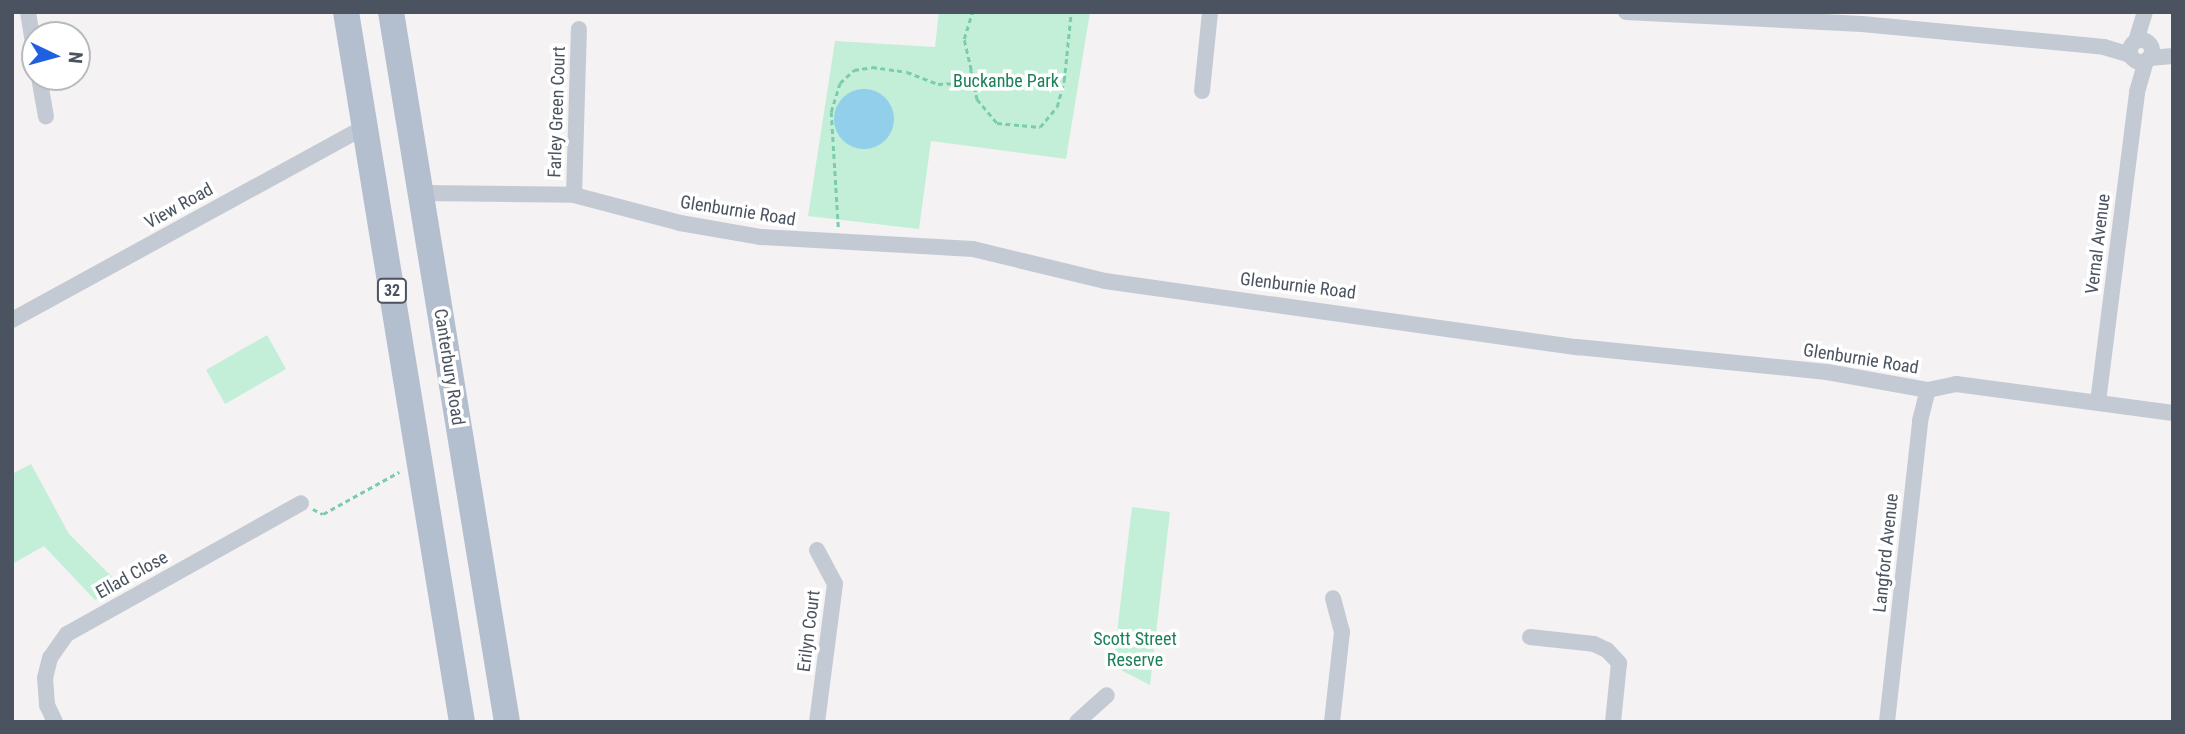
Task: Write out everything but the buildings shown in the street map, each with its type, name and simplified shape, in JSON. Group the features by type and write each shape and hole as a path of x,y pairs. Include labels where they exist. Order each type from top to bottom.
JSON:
{"main road":[{"name":"32","path":"346,12 462,722"},
{"name":"Canterbury Road","path":"391,12 507,722"}],"street":[{"path":"1202,91 1210,12"},
{"path":"1626,12 1863,18 2173,54"},
{"name":"Vernal Avenue","path":"2098,402 2146,12"},
{"name":"Farley Green Court","path":"574,195 579,29"},
{"path":"42,91 46,116"},
{"name":"View Road","path":"12,320 365,127"},
{"name":"Glenburnie Road","path":"421,193 574,195 680,223 760,237 840,244 922,243 973,249 1105,281 1577,347 1827,372 1928,390 1956,384 2173,412"},
{"name":"Langford Avenue","path":"1887,722 1920,421 1928,390"},
{"name":"Ellad Close","path":"55,722 47,705 45,678 50,658 67,634 301,503"},
{"name":"Erilyn Court","path":"817,550 835,584 817,722"},
{"path":"1332,722 1342,632 1334,598"},
{"path":"1530,637 1606,650 1619,663 1613,722"},
{"path":"1077,722 1107,695"}],"path":[{"path":"977,12 971,14 964,38 978,99 998,123 1040,127 1057,107 1064,81 1070,12"},
{"path":"840,244 831,112 840,83 854,70 872,67 906,72 938,85 958,83 971,70"},
{"path":"301,503 323,514 399,472"}],"green space":[{"name":"Buckanbe Park","path":"939,12 1090,12 1066,159 931,141 919,229 808,216 835,41 935,47"},
{"path":"267,335 286,369 225,404 206,370"},
{"path":"31,464 69,534 121,586 95,600 44,546 12,564 12,474"},
{"name":"Scott Street Reserve","path":"1132,507 1170,512 1150,685 1113,666"}],"water":[{"path":"864,89 885,98 894,119 885,140 864,149 843,140 834,119 843,98"}]}
